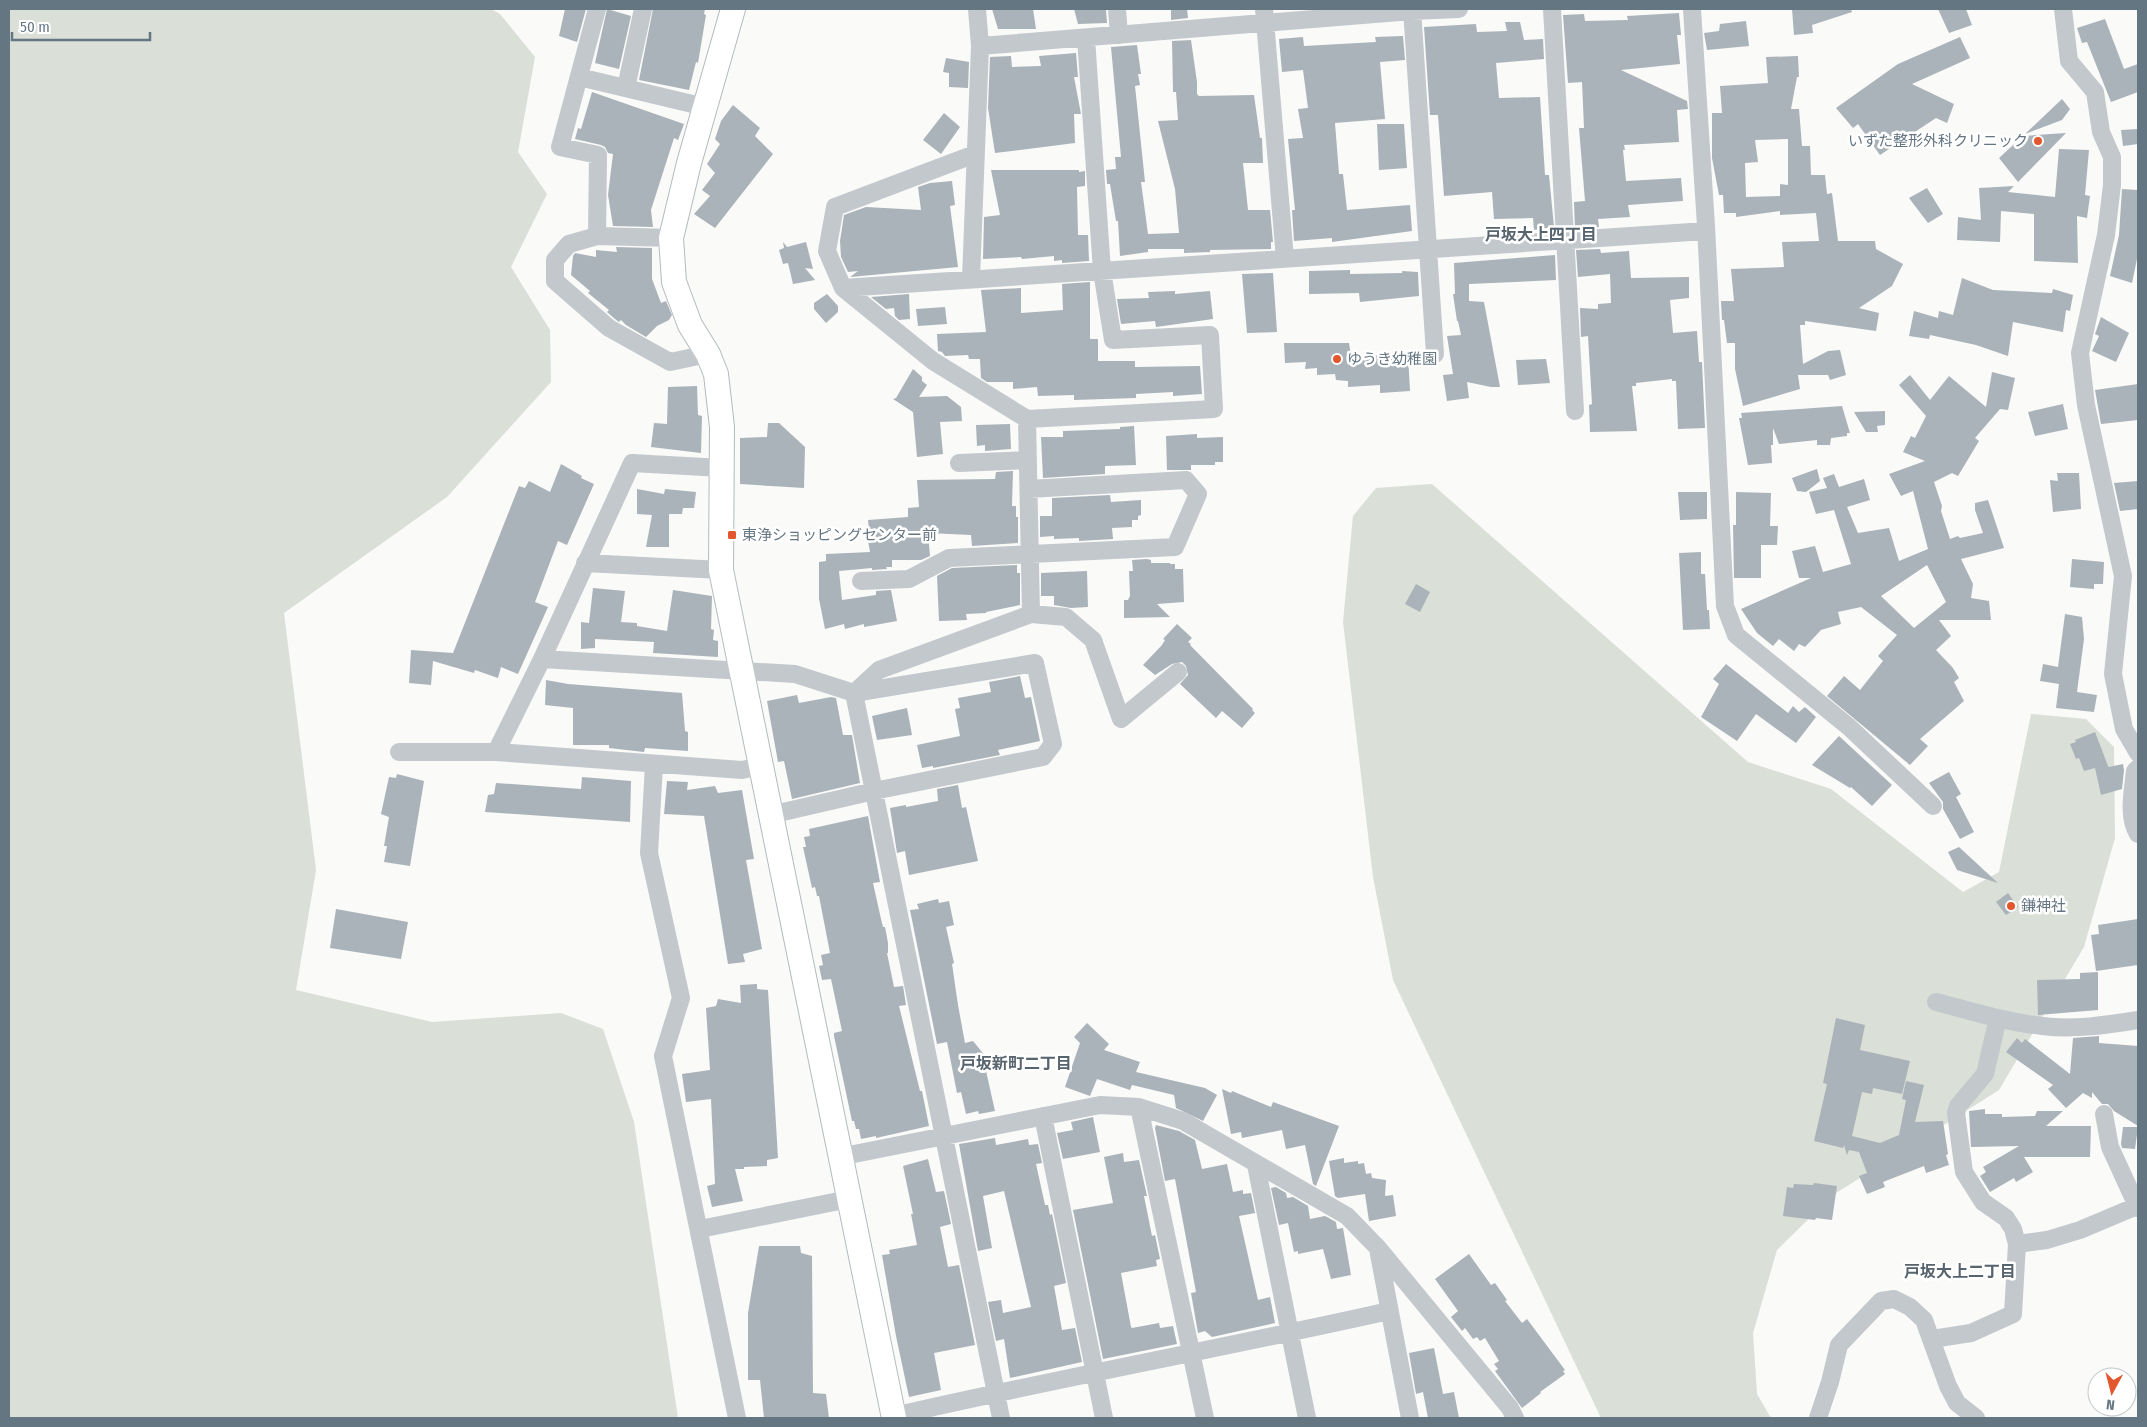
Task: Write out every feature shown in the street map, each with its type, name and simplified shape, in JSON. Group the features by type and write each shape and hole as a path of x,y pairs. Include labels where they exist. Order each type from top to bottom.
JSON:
{"street":[{"path":"597,9 560,147 598,155 597,236"},
{"path":"626,88 643,9"},
{"path":"733,9 689,162 672,238 674,282 690,325 708,354 716,374 722,427 722,570 760,766 894,1417 996,1392 1291,1333 1389,1310"},
{"path":"970,279 980,46 977,9"},
{"path":"1117,9 1119,35"},
{"path":"980,46 1119,35 1265,16 1459,9"},
{"path":"1552,9 1575,411"},
{"path":"1692,9 1706,231 1725,606 1736,635 1849,727 1933,806"},
{"path":"2063,9 2070,61 2095,92 2101,132 2112,158 2112,185 2106,235 2080,353 2086,405 2123,576 2113,674 2124,729 2138,753"},
{"path":"1412,10 1435,354"},
{"path":"1265,16 1285,259"},
{"path":"974,154 835,208 826,251 842,288 932,361 1027,418 1214,409 1210,336 1113,340 1102,271 1086,38"},
{"path":"579,77 705,107"},
{"path":"842,288 1706,231"},
{"path":"672,238 597,236 569,244 554,260 555,281 609,328 670,362 708,354"},
{"path":"1027,418 1031,614"},
{"path":"959,462 1028,460"},
{"path":"496,752 542,659 632,463 722,468"},
{"path":"861,581 909,578 949,558 1175,547 1198,494 1186,480 1028,489"},
{"path":"585,563 722,570"},
{"path":"854,693 879,670 1031,614 1066,617 1093,640 1121,719 1178,672"},
{"path":"542,659 795,674 854,693 1034,663 1053,744 1043,757 770,814"},
{"path":"854,693 1001,1418"},
{"path":"399,752 496,752 742,770 760,766"},
{"path":"654,764 649,852 682,998 663,1056 700,1229 737,1418"},
{"path":"2138,768 2135,771 2132,807 2134,827 2138,834"},
{"path":"1936,1002 1998,1018 2043,1026 2104,1026 2138,1020"},
{"path":"1932,1339 1971,1334 2013,1314 2016,1244 2013,1229 2006,1218 1983,1202 1964,1172 1956,1113 1958,1106 1985,1074 1998,1018"},
{"path":"840,1157 1100,1105 1139,1107 1183,1121 1347,1216 1378,1248 1510,1408 1515,1418"},
{"path":"1139,1107 1205,1418"},
{"path":"2016,1244 2047,1240 2080,1230 2138,1207 2110,1147 2104,1114"},
{"path":"1043,1116 1104,1418"},
{"path":"1256,1165 1307,1418"},
{"path":"700,1229 848,1199"},
{"path":"1378,1248 1410,1418"},
{"path":"1818,1418 1830,1382 1838,1345 1881,1301 1894,1299 1910,1306 1924,1320 1948,1386 1958,1403 1976,1418"}],"shaded area":[{"path":"9,9 491,9 500,14 535,57 518,152 547,194 511,267 550,330 551,382 447,497 284,613 316,870 296,990 432,1022 561,1013 603,1029 634,1122 678,1418 9,1418"},
{"path":"1432,484 1748,762 1831,789 1963,892 1999,872 2031,714 2086,719 2114,747 2115,838 2084,947 1999,1090 1833,1195 1777,1250 1753,1333 1757,1394 1771,1418 1601,1418 1393,980 1373,877 1343,622 1353,516 1376,488"}],"building":[{"path":"565,9 586,9 577,42 559,36"},
{"path":"607,9 631,16 619,69 595,63"},
{"path":"653,9 705,9 704,14 706,15 698,63 696,62 689,90 639,80"},
{"path":"992,9 1033,9 1036,29 998,29"},
{"path":"1074,9 1106,10 1107,23 1078,24"},
{"path":"1171,9 1187,9 1188,18 1171,20"},
{"path":"1792,9 1851,9 1852,12 1812,25 1813,33 1794,35"},
{"path":"1938,9 1966,9 1972,25 1949,33"},
{"path":"1679,13 1681,35 1677,35 1680,64 1621,70 1687,101 1688,109 1677,110 1679,142 1624,145 1625,150 1623,150 1626,181 1681,178 1683,201 1628,205 1630,217 1598,219 1599,227 1575,229 1574,202 1585,201 1579,128 1584,128 1582,82 1568,83 1563,15 1584,14 1585,21 1628,20 1627,16"},
{"path":"2105,19 2124,69 2138,64 2138,92 2111,102 2087,42 2082,43 2077,28"},
{"path":"1746,21 1749,46 1707,50 1704,33 1719,31 1720,24"},
{"path":"1505,22 1520,22 1524,40 1543,39 1544,59 1496,63 1499,98 1540,97 1545,175 1549,175 1554,227 1534,230 1533,218 1494,219 1492,192 1444,196 1438,115 1430,115 1424,27 1476,24 1477,32 1507,31"},
{"path":"1403,36 1405,60 1380,62 1385,119 1335,123 1339,174 1343,174 1347,210 1410,205 1412,231 1332,242 1332,238 1294,241 1292,210 1295,210 1288,139 1303,138 1298,109 1308,108 1303,70 1282,72 1279,39 1303,37 1304,46 1376,42 1375,37"},
{"path":"1960,37 1970,58 1912,84 1954,104 1947,123 1936,118 1880,155 1858,124 1853,128 1836,108 1898,64"},
{"path":"1191,40 1197,94 1199,96 1254,95 1260,138 1262,138 1263,163 1243,163 1248,210 1270,210 1273,242 1271,242 1271,249 1210,250 1210,252 1184,253 1184,249 1148,249 1148,252 1120,256 1118,221 1116,221 1110,184 1107,184 1106,170 1116,169 1115,157 1121,157 1111,47 1137,45 1141,74 1138,74 1140,85 1135,86 1145,182 1141,182 1148,234 1179,233 1175,189 1158,121 1178,120 1176,92 1173,92 1172,41"},
{"path":"1076,53 1078,77 1074,77 1081,114 1074,114 1075,143 995,153 988,108 990,57 1011,56 1012,67 1041,66 1039,56"},
{"path":"1798,56 1799,77 1797,77 1791,109 1799,109 1802,146 1810,146 1811,175 1825,175 1827,194 1832,193 1838,241 1875,241 1876,249 1903,264 1892,286 1859,308 1879,313 1876,331 1805,321 1805,325 1800,325 1803,364 1828,351 1840,350 1846,375 1830,380 1828,375 1798,375 1800,389 1743,406 1735,369 1735,343 1727,343 1724,320 1722,320 1721,301 1734,301 1731,269 1784,267 1782,242 1819,241 1816,213 1780,215 1780,211 1736,217 1736,213 1724,213 1723,195 1719,195 1712,158 1712,113 1722,113 1720,86 1768,83 1766,57","holes":["1788,139 1788,185 1780,184 1780,196 1746,197 1745,163 1758,162 1755,140"]},
{"path":"946,58 969,62 968,88 949,87 949,73 943,72"},
{"path":"592,92 684,124 678,140 674,138 651,210 653,227 613,226 608,195 613,154 608,153 605,147 601,145 575,139 578,128 581,129"},
{"path":"2062,99 2070,109 2062,120 2025,134"},
{"path":"733,105 760,128 755,136 773,154 715,228 694,214 710,196 702,190 715,173 707,164 720,144 715,139 721,121"},
{"path":"944,113 960,127 941,154 923,140"},
{"path":"1377,124 1404,124 1407,168 1379,170"},
{"path":"2138,129 2138,144 2123,146 2121,130"},
{"path":"2066,133 2018,182 1999,158 2023,136"},
{"path":"2059,149 2089,150 2085,195 2090,196 2087,218 2077,216 2078,263 2034,261 2034,214 2001,211 2000,242 1957,240 1958,217 1981,220 1979,188 2014,186 2008,192 2055,197"},
{"path":"991,170 1085,171 1085,186 1077,187 1078,235 1088,235 1089,261 1062,263 1062,260 1054,261 1054,256 1022,259 1021,257 983,259 984,217 1000,215"},
{"path":"952,181 955,205 950,206 958,267 850,277 858,271 848,272 841,257 840,241 844,215 866,207 921,210 918,187 930,183"},
{"path":"1927,188 1943,214 1928,223 1909,198"},
{"path":"2122,189 2138,190 2138,254 2132,283 2110,276 2119,235"},
{"path":"783,242 787,247 806,242 813,269 805,268 815,280 793,284 788,263 783,264 779,250 784,248"},
{"path":"616,247 652,248 652,279 661,303 666,301 672,315 669,320 657,326 646,337 621,320 619,322 615,319 607,312 609,310 588,293 590,291 571,275 575,253 596,257 596,250 617,252"},
{"path":"1600,249 1601,253 1629,251 1631,278 1689,277 1689,298 1670,300 1673,333 1697,331 1699,362 1702,362 1705,428 1678,429 1676,381 1672,381 1672,379 1636,383 1636,386 1632,386 1637,431 1590,432 1589,405 1592,404 1588,336 1581,337 1580,308 1598,309 1598,304 1611,303 1610,274 1578,277 1576,250"},
{"path":"1555,255 1556,280 1469,284 1469,301 1484,302 1500,387 1467,382 1469,398 1447,401 1443,375 1453,374 1447,336 1461,335 1453,294 1455,294 1454,263"},
{"path":"1350,270 1350,274 1418,272 1419,296 1360,302 1359,293 1309,294 1309,271"},
{"path":"1273,273 1277,332 1247,333 1242,274"},
{"path":"1962,278 1993,290 2052,293 2053,289 2073,295 2070,311 2066,310 2063,332 2013,322 2008,356 1976,345 1930,335 1929,339 1909,336 1914,311 1938,318 1939,311 1953,315"},
{"path":"1090,282 1090,339 1098,339 1098,361 1135,361 1135,367 1200,366 1202,394 1173,396 1173,392 1136,394 1136,398 1074,400 1074,395 1038,396 1037,387 1013,389 1013,382 987,382 981,378 980,359 969,359 968,355 945,356 942,352 938,351 937,334 986,332 981,290 1021,288 1021,313 1063,310 1062,284"},
{"path":"1175,291 1175,294 1210,291 1213,319 1156,327 1155,321 1121,324 1117,299 1149,298 1148,292"},
{"path":"827,294 838,306 838,312 826,323 814,309 814,303"},
{"path":"909,294 910,319 899,320 895,316 894,308 886,309 871,297"},
{"path":"945,307 947,324 918,326 916,309"},
{"path":"2101,317 2129,333 2116,362 2092,351 2099,336 2095,334"},
{"path":"1284,343 1349,343 1351,356 1408,355 1410,391 1380,393 1380,385 1348,387 1348,381 1336,380 1335,374 1317,375 1317,368 1305,369 1306,362 1285,363"},
{"path":"1546,359 1550,383 1518,385 1516,360"},
{"path":"913,369 922,377 922,381 927,385 919,397 947,396 961,407 962,421 940,422 943,454 917,457 913,412 893,399 896,398"},
{"path":"1992,372 2015,378 2008,410 2000,409 1975,438 1979,441 1958,476 1952,473 1934,482 1950,539 1958,536 1960,538 1983,533 1975,510 1975,503 1988,500 2004,548 1961,559 1973,584 1971,598 1989,601 1991,620 1939,620 1951,636 1936,650 1953,668 1959,678 1954,682 1964,701 1920,739 1928,746 1910,765 1827,696 1844,676 1860,690 1883,661 1878,656 1897,635 1861,607 1838,612 1841,624 1821,630 1805,647 1799,644 1794,651 1779,639 1773,646 1757,633 1741,609 1811,578 1799,578 1792,551 1815,546 1823,572 1851,564 1834,510 1816,514 1809,492 1827,488 1823,478 1834,474 1839,487 1864,479 1870,500 1847,507 1858,533 1889,528 1899,561 1928,549 1913,491 1901,496 1889,474 1925,461 1903,452 1911,436 1915,438 1926,416 1899,385 1910,375 1930,400 1949,376 1986,407","holes":["1927,565 1946,602 1914,628 1881,596"]},
{"path":"2138,384 2138,420 2101,424 2095,390"},
{"path":"697,386 698,415 702,416 701,453 651,447 654,423 667,424 668,387"},
{"path":"2063,404 2068,429 2035,436 2028,412"},
{"path":"1842,406 1850,433 1847,433 1847,436 1831,438 1830,445 1817,445 1817,440 1779,444 1773,428 1773,445 1771,445 1772,463 1748,465 1739,418 1742,418 1741,413"},
{"path":"1885,411 1885,425 1877,426 1878,432 1866,432 1854,412"},
{"path":"768,423 779,423 805,447 804,488 740,484 740,438 767,437"},
{"path":"1010,424 1011,449 985,451 985,445 977,446 976,425"},
{"path":"1134,426 1136,465 1105,466 1105,474 1043,478 1041,437 1063,437 1063,431 1120,429 1120,427"},
{"path":"1197,434 1197,438 1223,437 1223,462 1215,462 1215,465 1191,465 1191,470 1167,470 1166,436"},
{"path":"561,464 582,476 581,478 594,484 567,545 558,541 535,602 548,607 518,674 501,667 498,678 475,670 474,673 433,661 431,685 409,683 411,650 453,653 519,486 525,488 529,481 550,492"},
{"path":"1817,469 1820,481 1806,492 1797,491 1792,478"},
{"path":"1013,471 1012,506 1016,506 1016,517 1018,517 1018,543 972,546 971,535 928,533 930,556 921,560 892,560 892,567 886,567 887,569 872,570 872,568 839,571 842,600 876,595 876,591 891,590 897,621 864,627 864,624 845,629 844,624 825,629 819,599 819,562 826,561 826,554 870,552 866,529 869,529 868,520 908,517 908,508 919,507 917,480 995,479 996,472"},
{"path":"2057,473 2079,473 2081,509 2053,512 2050,480 2058,481"},
{"path":"2138,481 2138,509 2120,511 2114,483"},
{"path":"637,489 664,494 665,489 696,492 694,508 683,508 682,514 669,514 669,547 646,547 652,515 637,514"},
{"path":"1678,492 1707,492 1707,519 1680,520"},
{"path":"1736,492 1771,493 1770,526 1778,526 1777,545 1761,545 1761,578 1734,578 1733,525 1736,525"},
{"path":"1110,495 1111,502 1141,500 1141,515 1138,516 1138,520 1132,520 1132,527 1112,528 1113,539 1079,541 1079,538 1054,539 1054,536 1040,537 1040,516 1052,516 1052,498"},
{"path":"1701,552 1701,574 1705,574 1710,629 1683,630 1679,553"},
{"path":"2072,559 2104,562 2103,584 2094,584 2094,589 2070,587"},
{"path":"1132,560 1151,560 1151,563 1170,563 1175,564 1175,569 1183,569 1184,602 1157,604 1170,617 1124,618 1124,600 1128,600 1130,596 1129,571 1133,571"},
{"path":"1017,565 1017,573 1020,573 1020,605 986,613 966,614 967,620 939,621 937,576 952,568"},
{"path":"1087,571 1088,607 1071,608 1054,605 1054,596 1041,596 1041,573"},
{"path":"1416,584 1430,592 1420,612 1405,604"},
{"path":"593,588 625,591 621,622 637,623 637,626 667,631 673,590 712,596 711,629 714,630 713,640 718,641 718,657 653,653 654,642 595,639 595,648 581,649 581,622 589,623"},
{"path":"2065,614 2082,617 2084,639 2077,692 2097,695 2094,712 2056,708 2059,684 2040,681 2043,664 2058,667"},
{"path":"1177,624 1192,638 1188,642 1190,645 1253,709 1255,713 1242,728 1222,711 1216,718 1180,684 1188,675 1186,666 1182,662 1172,664 1155,675 1143,665 1162,645 1165,640 1163,639"},
{"path":"1726,664 1788,713 1793,706 1799,712 1805,707 1816,717 1796,743 1756,714 1737,741 1701,717 1719,684 1713,679"},
{"path":"1020,676 1025,698 1031,697 1040,741 998,750 1000,755 933,768 933,766 922,768 917,745 960,736 955,709 960,708 958,698 991,692 989,682"},
{"path":"546,680 568,684 682,693 685,731 688,732 688,751 645,748 644,752 609,748 609,745 573,745 573,708 545,705"},
{"path":"797,695 799,703 831,697 836,698 843,735 852,735 860,783 792,799 784,761 778,762 767,701"},
{"path":"907,708 912,735 877,740 872,716"},
{"path":"2095,732 2108,766 2123,764 2124,770 2122,789 2101,795 2095,768 2084,771 2079,758 2076,759 2070,744"},
{"path":"1839,736 1892,785 1872,806 1851,787 1812,765"},
{"path":"1949,772 1961,794 1956,797 1974,832 1960,839 1943,809 1943,802 1929,783"},
{"path":"397,774 424,781 410,866 384,862 387,846 384,846 389,817 381,814 389,777 396,778"},
{"path":"582,777 631,781 630,822 485,812 488,795 494,794 496,783 581,789"},
{"path":"667,781 688,782 687,790 715,786 718,793 742,790 754,859 746,860 762,949 743,954 745,962 728,964 704,816 664,814"},
{"path":"958,785 962,808 966,807 978,861 909,875 905,851 897,853 890,808 938,801 937,789"},
{"path":"868,816 880,882 873,883 883,927 885,927 888,943 887,953 894,987 903,986 906,1005 899,1006 920,1091 922,1091 929,1126 876,1138 876,1136 861,1139 859,1129 856,1129 854,1121 852,1121 834,1036 834,1033 842,1031 831,979 822,980 819,966 823,965 821,955 830,953 819,896 817,896 815,887 812,888 803,847 806,847 804,837 810,836 809,829"},
{"path":"1959,847 1998,883 1957,870 1948,852"},
{"path":"2008,893 2018,907 2006,915 1996,902"},
{"path":"938,899 939,903 949,901 954,925 946,927 954,963 952,964 965,1043 973,1041 986,1057 989,1070 986,1071 995,1111 979,1114 978,1111 966,1114 961,1092 957,1093 947,1042 937,1044 910,910 919,909 917,904"},
{"path":"336,909 408,922 401,959 330,948"},
{"path":"2138,919 2138,965 2096,971 2091,935 2099,934 2098,925"},
{"path":"2098,972 2098,1010 2038,1015 2037,980 2080,979 2080,973"},
{"path":"757,984 757,989 768,990 778,1158 767,1160 767,1166 735,1169 743,1201 712,1207 707,1186 715,1184 711,1099 686,1102 682,1074 710,1070 706,1008 716,1006 718,999 741,1003 740,985"},
{"path":"1836,1018 1865,1025 1860,1050 1910,1061 1902,1094 1873,1088 1872,1094 1862,1092 1852,1136 1880,1143 1899,1135 1906,1100 1902,1099 1906,1081 1924,1085 1915,1122 1943,1121 1948,1154 1946,1155 1949,1165 1926,1173 1924,1166 1883,1182 1885,1187 1867,1194 1859,1176 1867,1173 1859,1152 1849,1150 1847,1155 1844,1145 1843,1148 1814,1141 1827,1084 1823,1083"},
{"path":"1087,1023 1109,1044 1104,1050 1140,1062 1136,1072 1205,1088 1217,1095 1203,1121 1176,1108 1174,1095 1132,1085 1130,1090 1097,1079 1090,1096 1065,1087 1080,1043 1074,1037"},
{"path":"2099,1036 2099,1043 2138,1046 2138,1126 2114,1111 2108,1104 2102,1104 2092,1092 2092,1098 2083,1093 2066,1108 2048,1089 2053,1085 2006,1052 2017,1038 2022,1043 2025,1039 2070,1074 2073,1038"},
{"path":"1222,1089 1231,1093 1232,1091 1271,1107 1273,1102 1339,1126 1316,1186 1313,1184 1305,1145 1286,1149 1282,1130 1242,1138 1241,1132 1231,1134"},
{"path":"1985,1109 1985,1114 2002,1114 2002,1117 2035,1116 2037,1111 2063,1111 2046,1126 2091,1126 2090,1157 2024,1157 2033,1172 2016,1182 2014,1178 1990,1192 1980,1176 1986,1172 1983,1167 2019,1146 1971,1147 1969,1111"},
{"path":"1093,1117 1100,1152 1063,1159 1057,1133 1073,1130 1071,1122"},
{"path":"1156,1125 1179,1131 1195,1140 1202,1169 1227,1164 1233,1192 1243,1190 1243,1194 1251,1193 1255,1213 1239,1216 1258,1300 1270,1297 1275,1323 1212,1337 1205,1331 1198,1333 1191,1293 1196,1292 1175,1179 1165,1181"},
{"path":"2123,1127 2138,1127 2135,1149 2122,1148"},
{"path":"995,1138 996,1145 1028,1139 1029,1145 1038,1144 1042,1163 1036,1164 1045,1205 1048,1205 1050,1215 1052,1214 1066,1283 1054,1286 1062,1330 1075,1328 1082,1362 1010,1378 1004,1339 996,1341 988,1302 1001,1300 1003,1313 1031,1307 1004,1191 983,1196 992,1248 978,1251 959,1144"},
{"path":"1123,1153 1124,1162 1139,1160 1147,1196 1144,1196 1152,1236 1155,1235 1160,1259 1156,1260 1157,1266 1121,1273 1131,1327 1159,1323 1160,1328 1173,1326 1177,1344 1103,1359 1073,1210 1113,1203 1104,1157"},
{"path":"1344,1158 1344,1163 1358,1161 1358,1164 1364,1163 1366,1174 1371,1173 1372,1178 1386,1180 1385,1196 1393,1195 1396,1216 1369,1221 1365,1194 1338,1198 1335,1196 1329,1161"},
{"path":"928,1159 936,1192 944,1191 951,1224 940,1227 948,1267 959,1265 975,1345 934,1353 941,1390 909,1397 882,1255 890,1254 889,1250 917,1245 903,1166"},
{"path":"1814,1183 1837,1186 1832,1220 1783,1216 1787,1187 1793,1188 1794,1184 1813,1185"},
{"path":"1276,1187 1286,1193 1287,1198 1293,1197 1308,1206 1310,1219 1325,1216 1336,1222 1337,1229 1343,1228 1351,1275 1331,1279 1323,1249 1298,1254 1298,1251 1294,1252 1288,1223 1279,1225 1271,1188"},
{"path":"759,1246 800,1246 801,1253 812,1256 813,1393 826,1394 829,1418 764,1418 760,1380 748,1380 748,1313"},
{"path":"1469,1254 1491,1285 1495,1283 1507,1300 1505,1301 1522,1323 1527,1319 1565,1370 1563,1371 1565,1374 1522,1408 1495,1371 1498,1369 1494,1364 1499,1361 1485,1338 1480,1341 1477,1337 1473,1339 1465,1328 1462,1331 1451,1317 1458,1311 1435,1279"},
{"path":"1434,1348 1443,1394 1454,1392 1459,1418 1428,1418 1423,1392 1416,1394 1409,1353"}],"place":[{"name":"いずた整形外科クリニック","path":"2038,141"},
{"name":"ゆうき幼稚園","path":"1337,359"},
{"name":"東浄ショッピングセンター前","path":"732,535"},
{"name":"鎌神社","path":"2011,906"}],"district":[{"name":"戸坂大上四丁目","path":"1541,234"},
{"name":"戸坂新町二丁目","path":"1016,1063"},
{"name":"戸坂大上二丁目","path":"1960,1271"}]}
